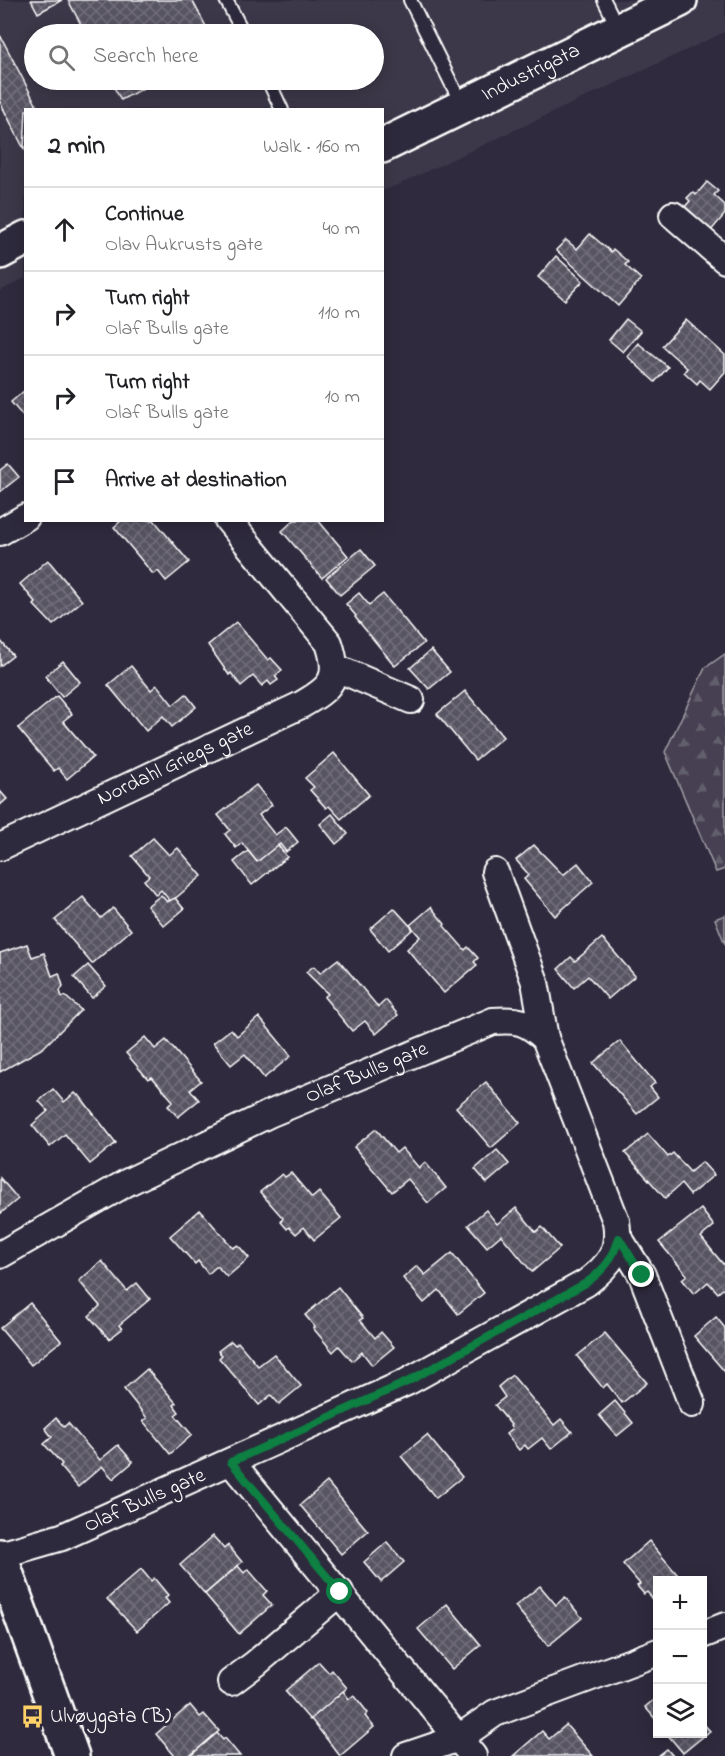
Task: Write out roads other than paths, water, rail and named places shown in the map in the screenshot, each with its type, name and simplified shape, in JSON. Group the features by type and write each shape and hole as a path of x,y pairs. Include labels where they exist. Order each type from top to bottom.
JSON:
{"street":[{"name":"Industrigata","path":"384,145 680,0"},
{"path":"674,215 725,260"},
{"path":"0,252 24,239"},
{"path":"0,531 24,518"},
{"path":"230,522 329,643 335,659 334,667 411,700"},
{"name":"Nordahl Griegs gate","path":"0,847 301,705 324,692 334,677 334,667"},
{"path":"495,872 535,982 545,1038 616,1221 619,1238 642,1275 692,1404"},
{"name":"Olaf Bulls gate","path":"0,1255 128,1182 269,1114 493,1021 514,1020 531,1025 545,1038"},
{"name":"Olaf Bulls gate","path":"0,1555 62,1537 407,1382 586,1283 602,1271 614,1255 619,1238"},
{"path":"231,1462 466,1747"},
{"path":"0,1555 72,1756"},
{"path":"231,1682 340,1592"},
{"path":"707,1633 725,1626"},
{"path":"406,1756 466,1747 495,1713 653,1654"}],"lane":[{"path":"226,0 239,24"},
{"path":"410,0 463,107"},
{"path":"604,0 619,30"},
{"path":"273,90 281,108"}],"place":[{"name":"Ulvøygata (B)","path":"32,1717"}]}
